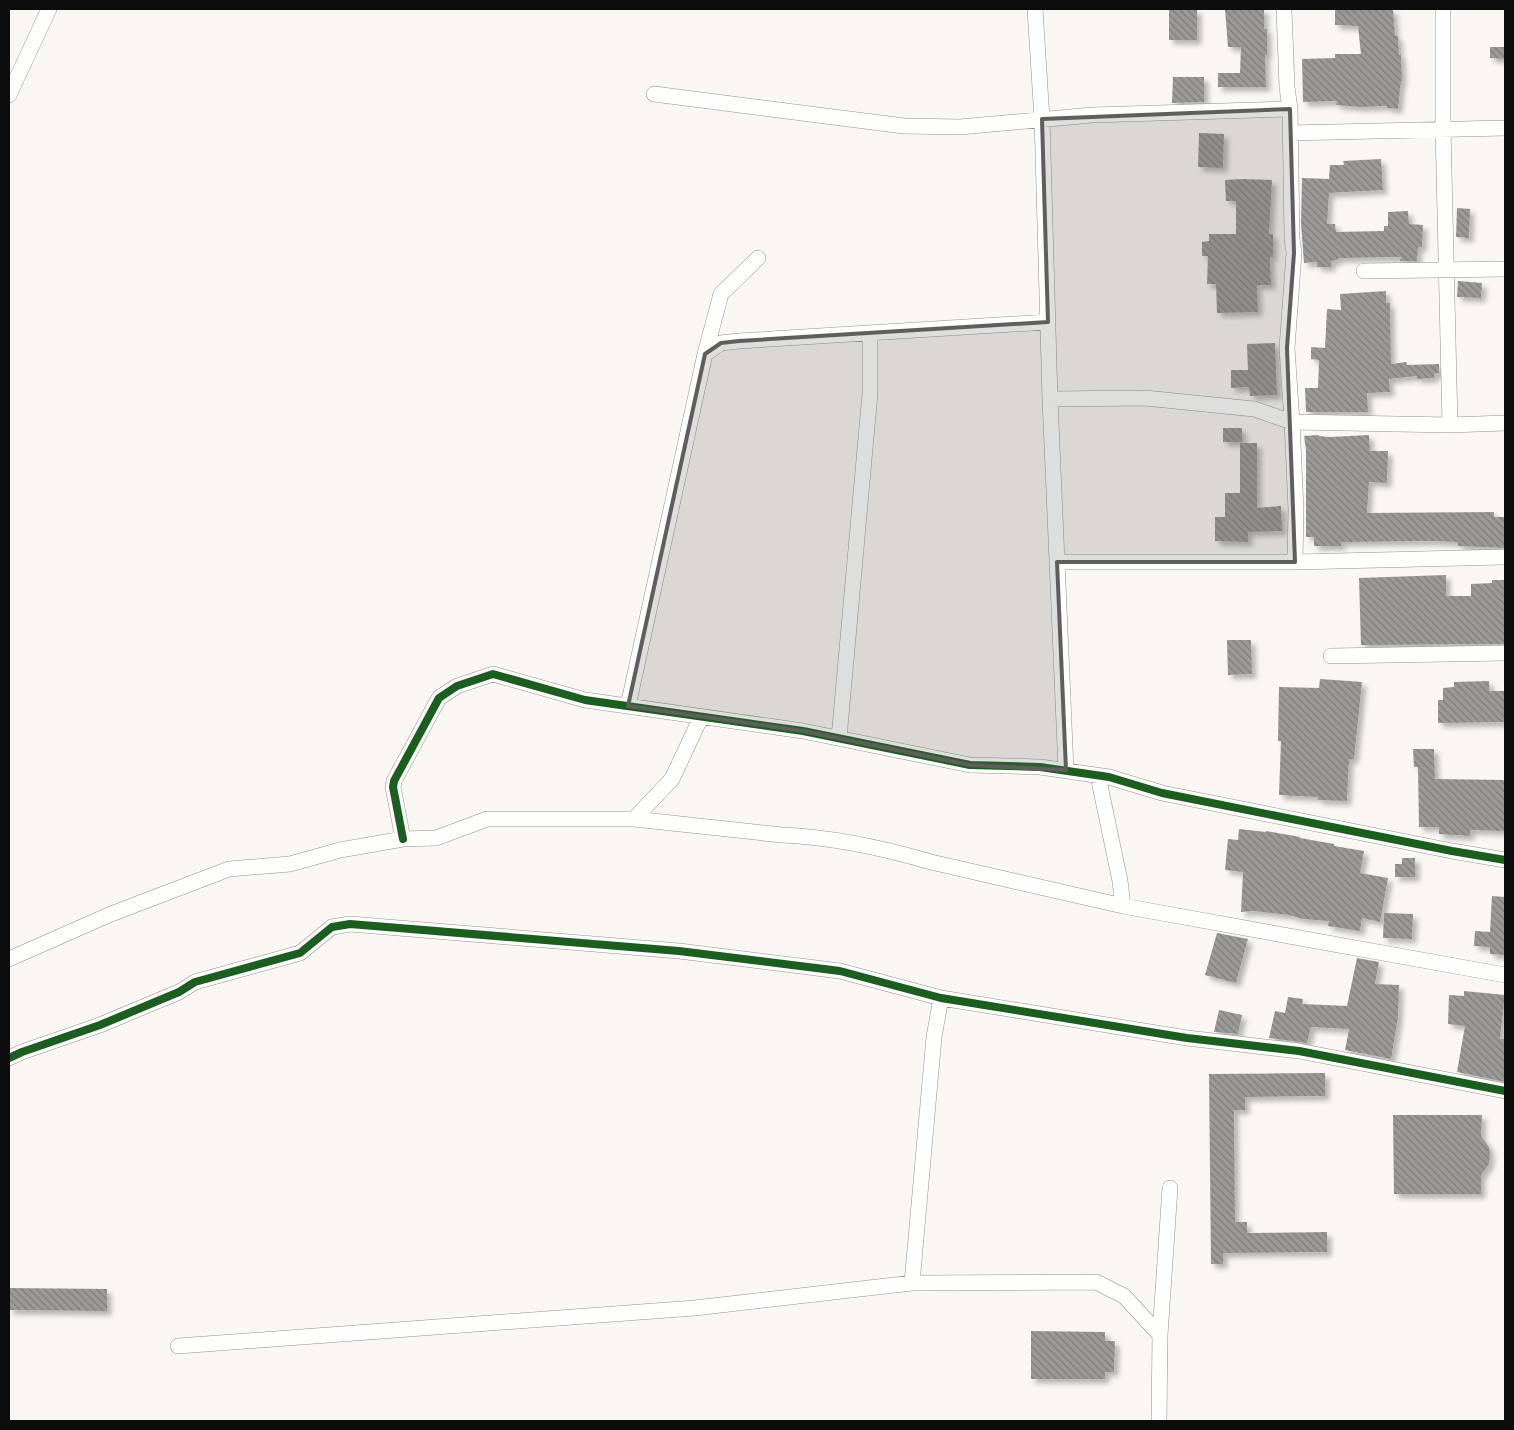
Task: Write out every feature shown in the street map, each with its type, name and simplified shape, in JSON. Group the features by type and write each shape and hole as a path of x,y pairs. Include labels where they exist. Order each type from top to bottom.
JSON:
{"street":[{"path":"9,95 49,9"},
{"path":"1035,9 1042,119 1050,399 1066,770"},
{"path":"1284,9 1287,87 1290,109 1292,238 1294,254 1287,348 1296,510 1295,562"},
{"path":"1443,9 1443,129 1450,425"},
{"path":"654,94 904,126 960,127 1092,115 1290,109"},
{"path":"1290,134 1505,128"},
{"path":"628,706 705,354 721,294 758,258"},
{"path":"1364,270 1447,271 1505,269"},
{"path":"705,354 721,343 1048,322"},
{"path":"839,738 870,393 870,333"},
{"path":"1050,399 1145,398 1254,409 1292,422 1450,425 1505,423"},
{"path":"1058,562 1295,562 1505,557"},
{"path":"1331,656 1505,653"},
{"path":"403,839 393,786 394,781 439,698 457,686 494,674 585,700 803,731 970,765 1040,767 1109,777 1162,793 1505,860"},
{"path":"634,819 672,779 701,717"},
{"path":"1098,776 1120,881 1123,906"},
{"path":"9,960 110,914 229,869 290,864 340,850 403,839 436,838 488,819 634,819 801,836 851,844 904,854 931,862 1123,906 1505,975"},
{"path":"9,1058 100,1025 178,992 195,982 300,953 332,927 350,924 679,951 840,971 941,998 1187,1038 1299,1051 1505,1091"},
{"path":"912,1283 934,1037 941,998"},
{"path":"1159,1421 1160,1335 1170,1188"},
{"path":"178,1346 695,1308 912,1283 1096,1282 1124,1296 1160,1335"}],"highlighted area":[{"path":"1290,109 1294,253 1287,348 1295,562 1057,562 1066,770 970,765 803,731 628,706 705,354 721,343 739,341 1048,322 1042,119"}],"building":[{"path":"1169,9 1197,9 1197,40 1169,40"},
{"path":"1225,9 1264,9 1264,29 1267,29 1267,55 1265,55 1266,87 1218,87 1218,73 1240,73 1241,47 1228,47"},
{"path":"1335,9 1393,9 1395,36 1398,36 1399,55 1401,54 1402,81 1398,109 1387,108 1387,106 1336,105 1337,101 1303,102 1302,59 1335,58 1335,54 1361,54 1358,26 1335,25"},
{"path":"1490,47 1505,47 1505,59 1490,58"},
{"path":"1173,77 1204,77 1204,102 1172,103"},
{"path":"1199,133 1224,134 1223,168 1198,167"},
{"path":"1381,159 1383,190 1329,193 1327,224 1335,224 1336,232 1384,231 1384,226 1388,226 1388,212 1408,211 1409,224 1423,225 1422,247 1418,247 1417,261 1400,261 1401,257 1338,258 1338,260 1331,261 1331,267 1317,267 1317,262 1304,263 1301,224 1302,178 1329,179 1330,165 1344,165 1343,161"},
{"path":"1225,180 1272,180 1269,234 1273,234 1273,257 1270,257 1271,285 1257,285 1258,312 1217,313 1216,284 1207,284 1208,256 1202,256 1202,242 1209,241 1209,234 1236,234 1236,201 1226,201"},
{"path":"1457,208 1470,209 1469,238 1456,237"},
{"path":"1458,281 1482,283 1481,298 1457,297"},
{"path":"1386,291 1386,303 1390,303 1391,364 1406,362 1407,365 1439,364 1439,373 1434,374 1434,378 1417,379 1417,376 1389,379 1390,392 1367,393 1368,412 1306,412 1305,388 1318,388 1319,360 1311,359 1311,347 1325,348 1327,309 1341,310 1340,294"},
{"path":"1275,343 1277,395 1250,396 1249,387 1231,388 1231,370 1248,370 1247,344"},
{"path":"1223,428 1242,428 1242,442 1223,442"},
{"path":"1319,435 1330,437 1369,435 1370,451 1388,451 1387,483 1369,482 1367,513 1494,512 1494,517 1505,517 1505,548 1458,546 1458,542 1432,541 1341,542 1341,546 1314,546 1314,537 1306,537 1306,450 1304,436"},
{"path":"1240,443 1257,443 1257,508 1281,506 1282,531 1248,532 1248,542 1215,541 1215,517 1225,517 1225,493 1240,493"},
{"path":"1446,575 1446,596 1471,596 1471,584 1492,583 1492,580 1505,580 1505,644 1361,645 1359,578"},
{"path":"1227,640 1251,640 1252,674 1228,675"},
{"path":"1320,679 1362,682 1354,759 1349,759 1347,801 1318,800 1318,797 1279,795 1281,741 1278,741 1279,687 1319,688"},
{"path":"1489,681 1489,691 1505,691 1505,722 1438,723 1438,700 1443,700 1443,688 1454,687 1454,682"},
{"path":"1413,749 1434,749 1435,779 1505,780 1505,831 1470,830 1470,836 1439,834 1439,827 1419,827 1418,767 1414,767"},
{"path":"1239,829 1266,831 1364,851 1360,873 1388,878 1380,922 1362,918 1360,931 1328,926 1329,921 1254,911 1241,912 1243,872 1225,870 1228,839 1238,840"},
{"path":"1402,858 1415,858 1415,877 1395,877 1395,864 1402,864"},
{"path":"1492,896 1505,897 1505,955 1490,954 1490,947 1474,946 1475,931 1490,932"},
{"path":"1384,913 1413,914 1412,939 1383,938"},
{"path":"1217,933 1248,939 1236,983 1205,975"},
{"path":"1357,958 1379,962 1375,984 1399,985 1398,1018 1391,1059 1345,1050 1349,1029 1311,1027 1307,1043 1269,1038 1275,1011 1285,1013 1288,997 1303,999 1302,1004 1347,1006"},
{"path":"1464,991 1505,995 1500,1039 1505,1039 1505,1082 1457,1072 1465,1026 1448,1024 1449,995 1464,996"},
{"path":"1219,1010 1242,1015 1238,1034 1214,1032"},
{"path":"1325,1073 1325,1096 1245,1097 1245,1110 1234,1110 1235,1222 1247,1222 1247,1233 1327,1232 1327,1252 1223,1253 1223,1264 1211,1264 1209,1074"},
{"path":"1393,1115 1482,1115 1481,1136 1489,1147 1490,1155 1489,1164 1481,1175 1481,1194 1394,1194"},
{"path":"9,1288 107,1289 107,1311 9,1310"},
{"path":"1031,1331 1105,1332 1105,1341 1115,1341 1114,1372 1105,1372 1105,1379 1031,1379"}],"cycle path":[{"path":"403,839 393,787 394,781 439,698 457,686 493,674 585,700 803,731 970,765 1040,767 1109,777 1162,793 1505,860"},
{"path":"9,1058 100,1025 179,992 195,982 300,953 332,927 350,924 679,951 840,971 941,998 1187,1038 1299,1051 1505,1091"}]}
